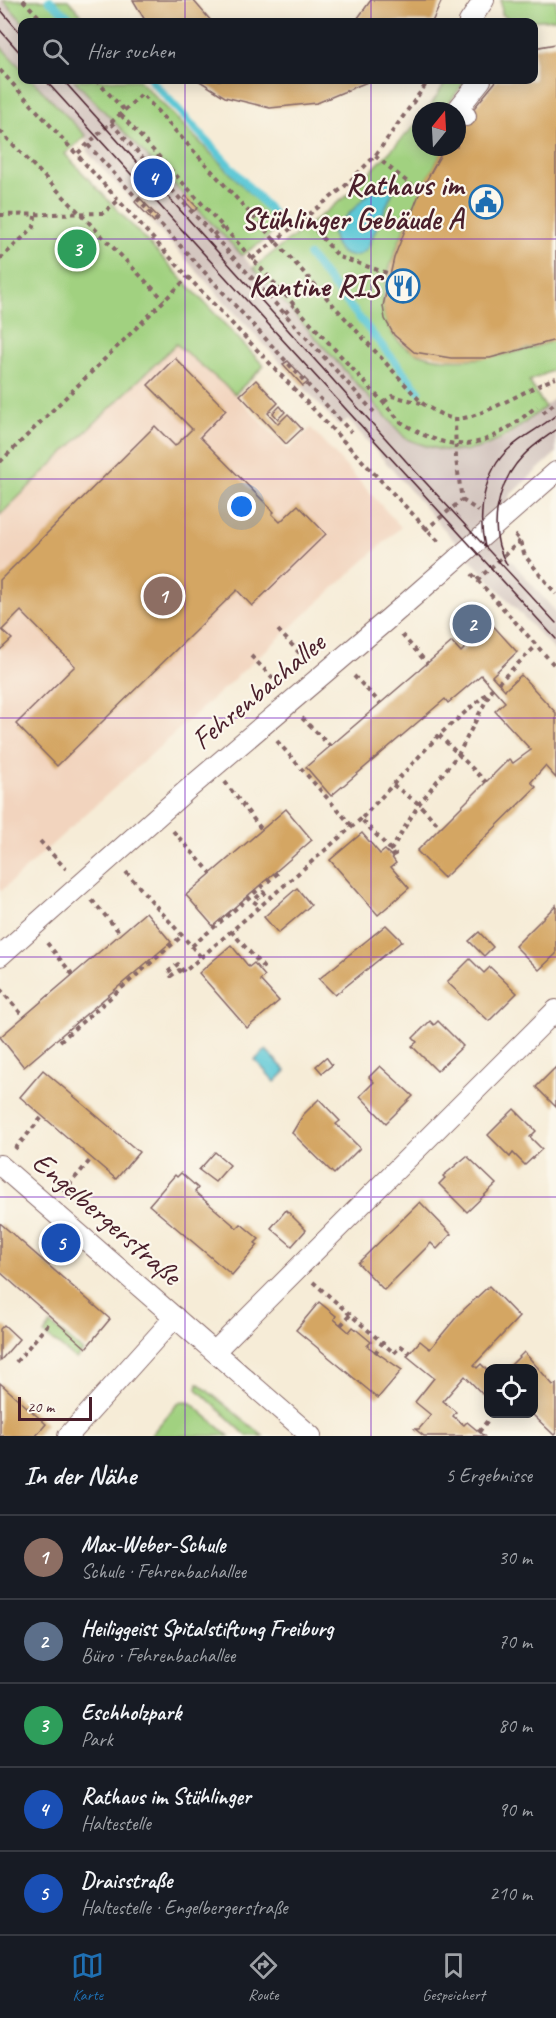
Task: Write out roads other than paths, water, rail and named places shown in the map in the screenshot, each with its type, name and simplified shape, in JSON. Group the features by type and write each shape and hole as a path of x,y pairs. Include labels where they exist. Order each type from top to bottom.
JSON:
{"street":[{"path":"474,18 484,0"},
{"path":"463,102 478,84"},
{"name":"Fehrenbachallee","path":"0,956 159,814 388,620 556,471"},
{"path":"215,1352 556,1010"},
{"name":"Engelbergerstraße","path":"4,1161 50,1208 311,1436"},
{"name":"Engelbergerstraße","path":"68,1436 175,1317"}],"water":[{"path":"384,178 394,178 394,189 367,249 361,254 348,256 335,244 333,230"},
{"path":"266,1050 286,1071 275,1082 255,1060"}],"waterway":[{"path":"49,0 70,18"},
{"path":"155,84 280,221"},
{"path":"309,256 419,391"}],"tram line":[{"path":"0,9 18,30"},
{"path":"0,30 18,50"},
{"path":"49,84 556,639"},
{"path":"67,84 414,470 556,623"},
{"path":"485,547 482,508 484,494 494,469 510,448 556,415"},
{"path":"507,565 497,538 496,523 497,508 506,480 523,456 534,445 556,430"}],"place":[{"name":"Rathaus im Stühlinger","path":"153,178"},
{"name":"Rathaus im Stühlinger Gebäude A","path":"486,202"},
{"name":"Eschholzpark","path":"77,249"},
{"name":"Kantine RIS","path":"403,286"},
{"name":"Max-Weber-Schule","path":"163,596"},
{"name":"Heiliggeist Spitalstiftung Freiburg","path":"472,624"},
{"name":"Draisstraße","path":"61,1243"}]}
